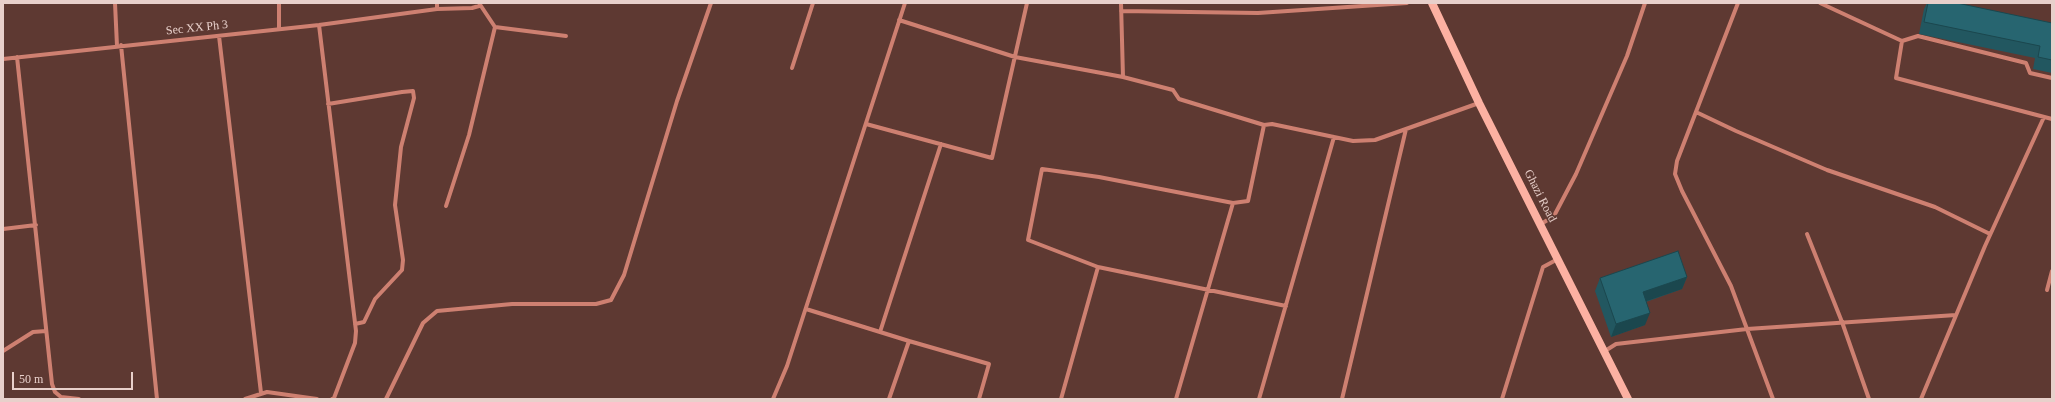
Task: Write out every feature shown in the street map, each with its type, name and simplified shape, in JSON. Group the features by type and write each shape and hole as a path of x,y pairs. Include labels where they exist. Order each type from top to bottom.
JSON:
{"main road":[{"name":"Ghazi Road","path":"1432,3 1479,103 1628,399"}],"street":[{"path":"115,3 157,399"},
{"path":"279,3 279,28"},
{"path":"437,9 438,3"},
{"path":"386,399 423,323 437,311 512,304 596,304 611,300 624,275 677,101 711,3"},
{"path":"792,68 813,3"},
{"path":"774,399 806,309 905,3"},
{"path":"866,124 992,158 1027,3"},
{"path":"1121,3 1123,77"},
{"path":"1121,11 1258,13 1407,3"},
{"path":"1541,224 1554,216 1576,174 1627,56 1646,3"},
{"path":"1738,3 1677,161 1675,174 1682,191 1731,286 1773,399"},
{"path":"1820,3 1902,41 1918,36 2026,63 2030,73 2052,78"},
{"path":"479,4 495,27 566,36"},
{"name":"Sec XX Ph 3","path":"3,59 219,36 279,28 319,25 437,9 472,8 479,4"},
{"path":"899,20 1015,57 1123,77 1173,90 1179,99 1264,125 1272,124 1353,141 1375,140 1479,103"},
{"path":"319,25 355,324 355,343 334,398 332,399"},
{"path":"446,206 469,135 495,27"},
{"path":"219,36 261,393"},
{"path":"1902,41 1896,78 2052,119"},
{"path":"17,57 52,384 55,392 60,397 79,399"},
{"path":"328,104 413,91 414,98 401,147 395,205 403,260 402,270 375,299 364,322 355,324"},
{"path":"1696,112 1801,160 1875,188 1934,207 1990,234"},
{"path":"1921,399 1990,234 2044,117"},
{"path":"1264,125 1248,201 1233,203 1099,177 1042,169 1028,240 1098,267 1286,306"},
{"path":"1342,399 1406,129"},
{"path":"1259,399 1334,137"},
{"path":"880,332 941,144"},
{"path":"1176,399 1233,203"},
{"path":"3,229 36,225"},
{"path":"1807,234 1842,322 1869,399"},
{"path":"1502,399 1543,267 1558,259"},
{"path":"1061,399 1098,267"},
{"path":"2047,290 2052,271"},
{"path":"806,309 989,364 979,399"},
{"path":"1605,351 1616,344 1747,329 1956,314"},
{"path":"3,351 33,332 46,331"},
{"path":"889,399 909,341"},
{"path":"245,399 261,393 276,392 317,399"}],"building":[{"path":"1928,3 1957,3 2052,23 2052,60 2038,57 2040,46 1924,22"},
{"path":"1678,251 1687,277 1643,292 1650,313 1616,324 1600,278"}]}
